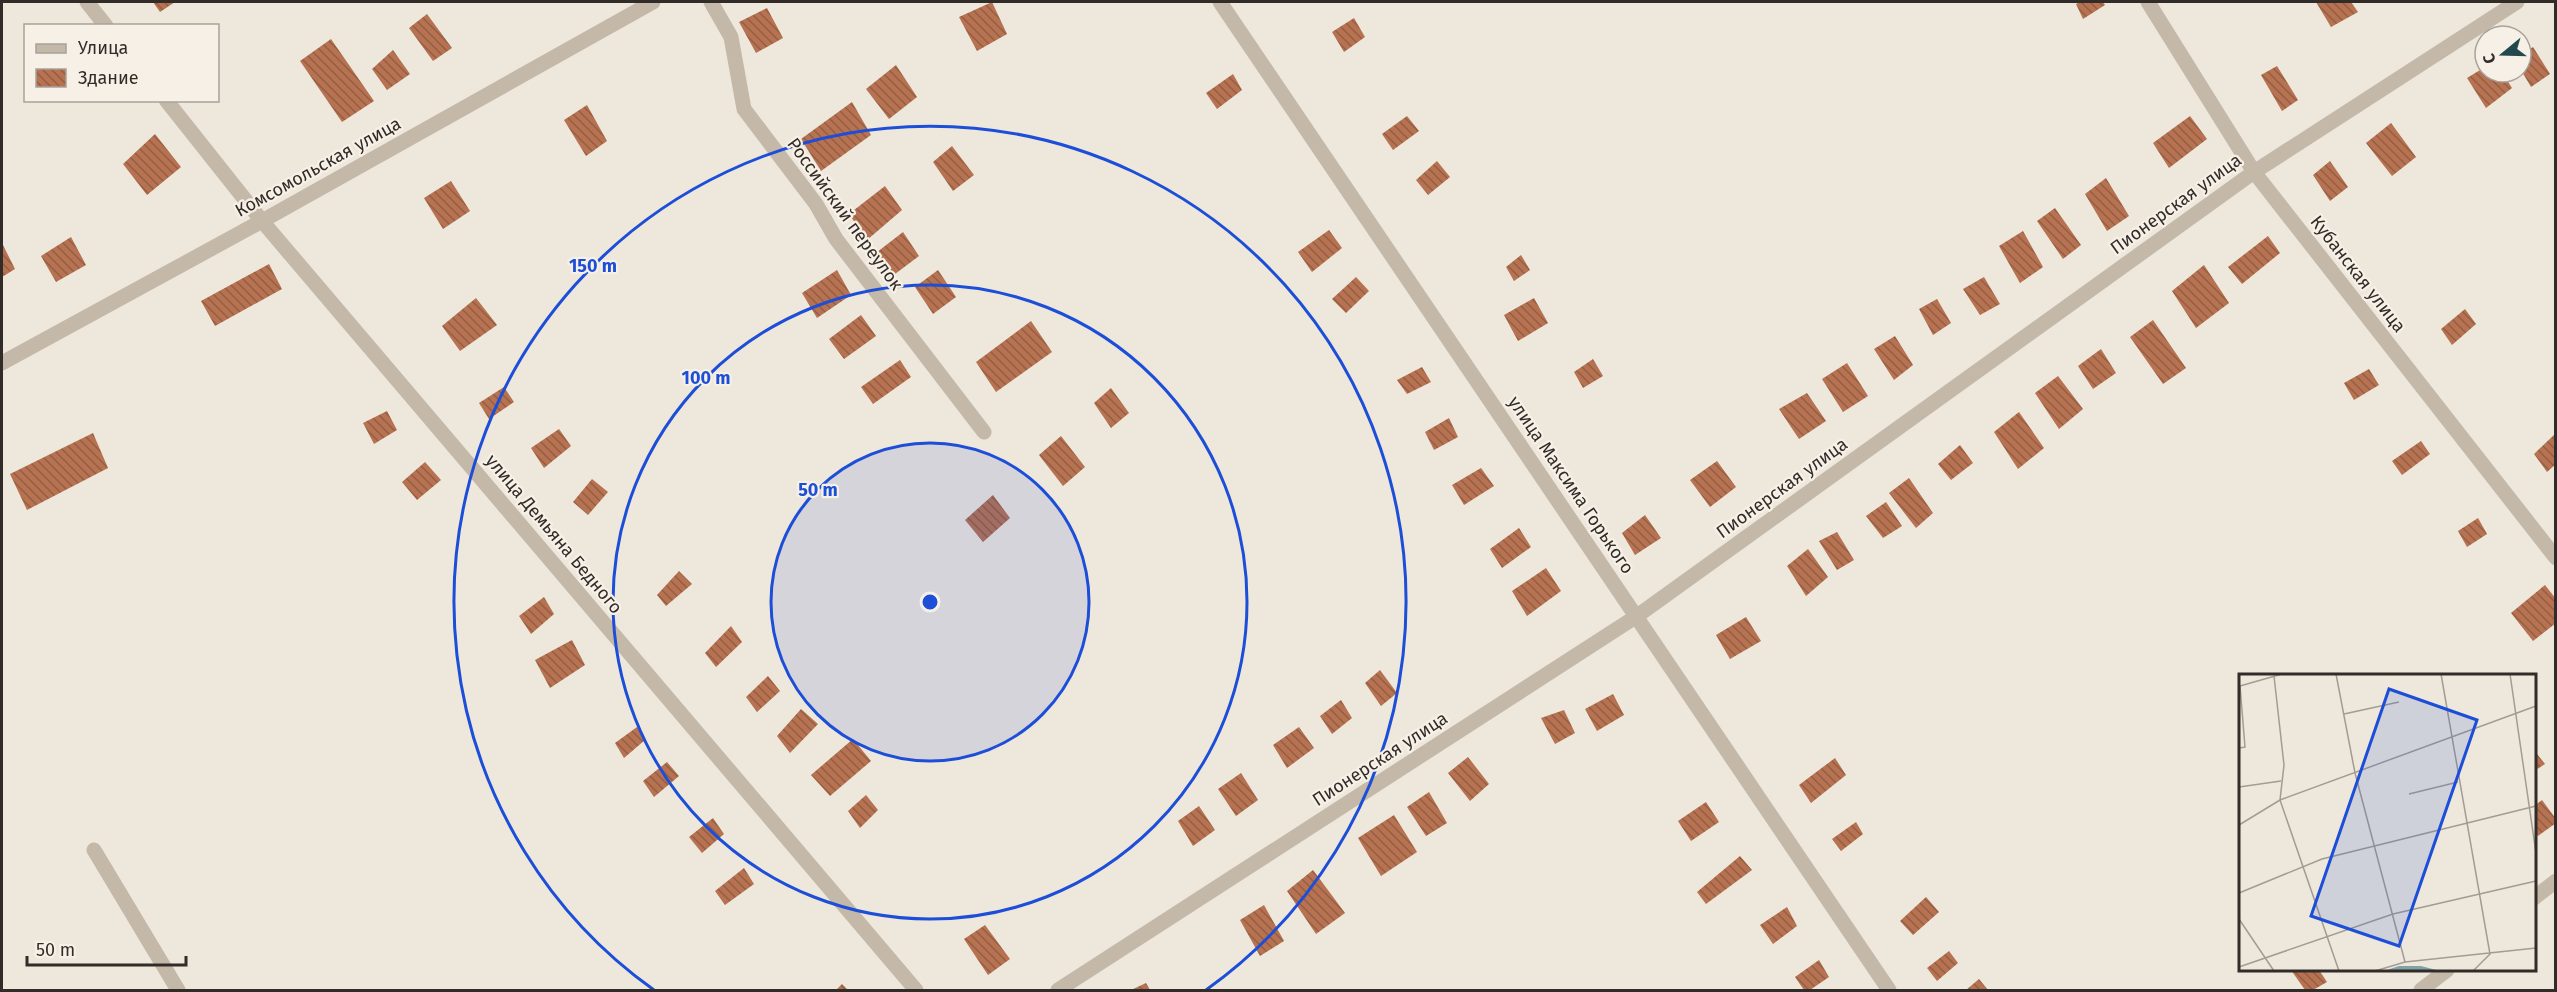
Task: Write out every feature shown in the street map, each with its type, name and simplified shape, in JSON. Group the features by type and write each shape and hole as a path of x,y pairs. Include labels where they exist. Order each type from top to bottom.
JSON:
{"street":[{"path":"87,2 104,24"},
{"name":"Комсомольская улица","path":"2,363 653,2"},
{"name":"Российский переулок","path":"711,2 731,37 744,109 816,204 836,239 984,432"},
{"name":"улица Максима Горького","path":"1220,2 1889,990"},
{"name":"Кубанская улица","path":"2148,2 2254,172 2556,558"},
{"name":"Пионерская улица","path":"1058,990 1636,616 2254,172 2517,2"},
{"name":"улица Демьяна Бедного","path":"168,102 262,220 916,990"},
{"path":"94,850 178,990"},
{"path":"2536,897 2556,881"},
{"path":"2421,990 2445,971"}],"building":[{"path":"153,2 175,2 160,12"},
{"path":"992,2 1007,34 977,51 959,17"},
{"path":"2103,2 2105,5 2083,19 2076,4"},
{"path":"2316,2 2351,2 2358,12 2331,27"},
{"path":"767,8 783,38 756,53 739,22"},
{"path":"427,14 452,48 433,61 409,28"},
{"path":"1354,18 1365,37 1344,52 1332,32"},
{"path":"331,39 374,101 342,122 300,61"},
{"path":"2533,47 2550,74 2531,87 2529,84 2533,84"},
{"path":"393,50 410,74 387,90 372,69"},
{"path":"896,65 917,97 889,119 866,89"},
{"path":"2277,66 2298,100 2282,111 2261,75"},
{"path":"1233,74 1242,90 1217,109 1206,93"},
{"path":"2473,74 2473,84 2510,84 2512,88 2486,108 2467,78"},
{"path":"852,102 871,135 821,171 801,139"},
{"path":"587,105 607,141 586,156 564,120"},
{"path":"1407,116 1419,131 1393,150 1382,134"},
{"path":"2190,116 2207,139 2169,168 2153,143"},
{"path":"2391,123 2416,157 2392,176 2366,143"},
{"path":"155,134 181,167 147,195 123,164"},
{"path":"952,146 974,175 953,191 933,162"},
{"path":"1437,161 1450,177 1428,195 1416,180"},
{"path":"2330,161 2348,187 2330,201 2313,175"},
{"path":"2106,178 2129,216 2107,231 2085,194"},
{"path":"451,181 470,211 443,229 424,198"},
{"path":"885,186 902,210 867,240 849,214"},
{"path":"2055,208 2081,245 2063,259 2037,221"},
{"path":"1329,230 1342,248 1312,272 1298,252"},
{"path":"2023,231 2043,267 2020,283 1999,246"},
{"path":"903,232 919,256 887,280 872,256"},
{"path":"2268,236 2280,253 2242,284 2228,267"},
{"path":"71,237 86,265 56,282 41,256"},
{"path":"2,243 15,269 2,277"},
{"path":"1521,255 1530,270 1514,281 1506,267"},
{"path":"269,264 282,289 215,326 201,301"},
{"path":"2204,265 2229,303 2196,328 2172,291"},
{"path":"837,270 851,295 817,318 802,293"},
{"path":"938,270 956,297 933,314 915,287"},
{"path":"1356,277 1369,291 1346,313 1332,299"},
{"path":"1984,277 2000,304 1980,315 1963,289"},
{"path":"476,298 497,325 460,351 442,326"},
{"path":"1534,298 1548,323 1518,341 1504,315"},
{"path":"1937,299 1951,323 1933,335 1919,309"},
{"path":"2465,309 2476,324 2452,345 2441,329"},
{"path":"861,315 876,336 844,359 829,339"},
{"path":"2153,320 2186,368 2163,384 2130,337"},
{"path":"1031,321 1052,352 996,392 976,362"},
{"path":"1895,336 1913,365 1894,380 1874,349"},
{"path":"2101,349 2116,373 2093,389 2078,366"},
{"path":"1593,359 1603,376 1583,388 1574,372"},
{"path":"900,360 911,377 873,404 861,387"},
{"path":"1847,363 1868,396 1843,412 1822,379"},
{"path":"1422,367 1431,382 1407,394 1397,380"},
{"path":"2369,369 2379,385 2354,400 2344,383"},
{"path":"2058,376 2083,409 2059,429 2035,393"},
{"path":"504,387 514,402 489,419 479,403"},
{"path":"1111,388 1129,413 1111,428 1094,403"},
{"path":"1807,393 1826,421 1799,439 1779,409"},
{"path":"387,411 397,430 374,444 363,423"},
{"path":"2019,412 2044,448 2018,469 1994,432"},
{"path":"1449,418 1458,437 1434,450 1425,432"},
{"path":"559,429 571,446 544,468 531,448"},
{"path":"93,433 108,468 27,510 10,474"},
{"path":"2556,433 2556,464 2547,472 2534,454"},
{"path":"1061,436 1085,467 1063,486 1039,455"},
{"path":"2421,441 2430,454 2402,475 2392,461"},
{"path":"1960,445 1973,463 1951,480 1938,464"},
{"path":"1717,461 1736,487 1710,507 1690,480"},
{"path":"425,462 441,480 417,500 402,482"},
{"path":"1481,468 1494,486 1464,505 1452,485"},
{"path":"1909,478 1933,513 1916,528 1889,493"},
{"path":"592,479 608,492 588,515 573,502"},
{"path":"993,495 1010,518 983,542 965,520"},
{"path":"1886,502 1902,526 1883,538 1866,516"},
{"path":"1645,515 1661,538 1635,555 1622,533"},
{"path":"2478,518 2487,534 2467,547 2458,531"},
{"path":"1519,528 1531,547 1502,568 1490,549"},
{"path":"1837,532 1854,560 1837,570 1819,541"},
{"path":"1808,549 1828,577 1806,596 1787,566"},
{"path":"1546,568 1561,591 1527,616 1512,591"},
{"path":"679,571 692,584 666,606 657,595"},
{"path":"2545,585 2556,599 2556,623 2533,641 2511,613"},
{"path":"544,597 554,614 531,634 519,616"},
{"path":"1746,617 1761,641 1730,659 1716,635"},
{"path":"731,626 742,642 716,667 705,653"},
{"path":"572,640 585,665 550,688 535,660"},
{"path":"1380,670 1397,693 1381,706 1365,683"},
{"path":"768,676 780,691 757,712 746,697"},
{"path":"1613,694 1624,715 1597,731 1585,709"},
{"path":"1341,700 1352,718 1332,734 1320,716"},
{"path":"801,709 818,724 790,753 777,736"},
{"path":"1564,710 1575,733 1555,744 1541,718"},
{"path":"637,727 645,740 624,758 615,743"},
{"path":"1299,727 1314,748 1287,768 1273,745"},
{"path":"853,739 871,761 830,796 811,775"},
{"path":"2536,753 2545,764 2536,770"},
{"path":"1468,757 1489,784 1470,801 1448,773"},
{"path":"1835,758 1846,775 1811,803 1799,785"},
{"path":"667,762 679,776 654,797 643,781"},
{"path":"1241,773 1258,800 1236,816 1218,789"},
{"path":"1429,792 1447,823 1426,836 1407,807"},
{"path":"866,795 878,810 860,828 848,811"},
{"path":"2542,800 2556,819 2556,823 2538,836 2536,834 2536,804"},
{"path":"1706,802 1719,822 1691,841 1678,821"},
{"path":"1199,806 1215,830 1193,846 1178,821"},
{"path":"1394,815 1417,852 1381,876 1358,838"},
{"path":"713,818 724,834 702,853 689,837"},
{"path":"1856,822 1863,834 1841,851 1832,839"},
{"path":"1740,856 1752,870 1706,904 1697,892"},
{"path":"744,868 754,884 725,905 715,891"},
{"path":"1313,870 1345,913 1316,934 1287,891"},
{"path":"1926,897 1939,912 1913,935 1900,921"},
{"path":"1264,905 1284,941 1260,956 1240,920"},
{"path":"1787,907 1797,926 1773,944 1760,925"},
{"path":"985,925 1010,959 988,975 964,939"},
{"path":"1949,951 1958,963 1937,981 1927,968"},
{"path":"1819,960 1829,977 1810,990 1804,990 1795,977"},
{"path":"2292,971 2320,971 2327,982 2313,990 2305,990"},
{"path":"1979,979 1988,990 1966,990"},
{"path":"1146,983 1150,990 1131,990"},
{"path":"842,984 848,990 836,990"}]}
